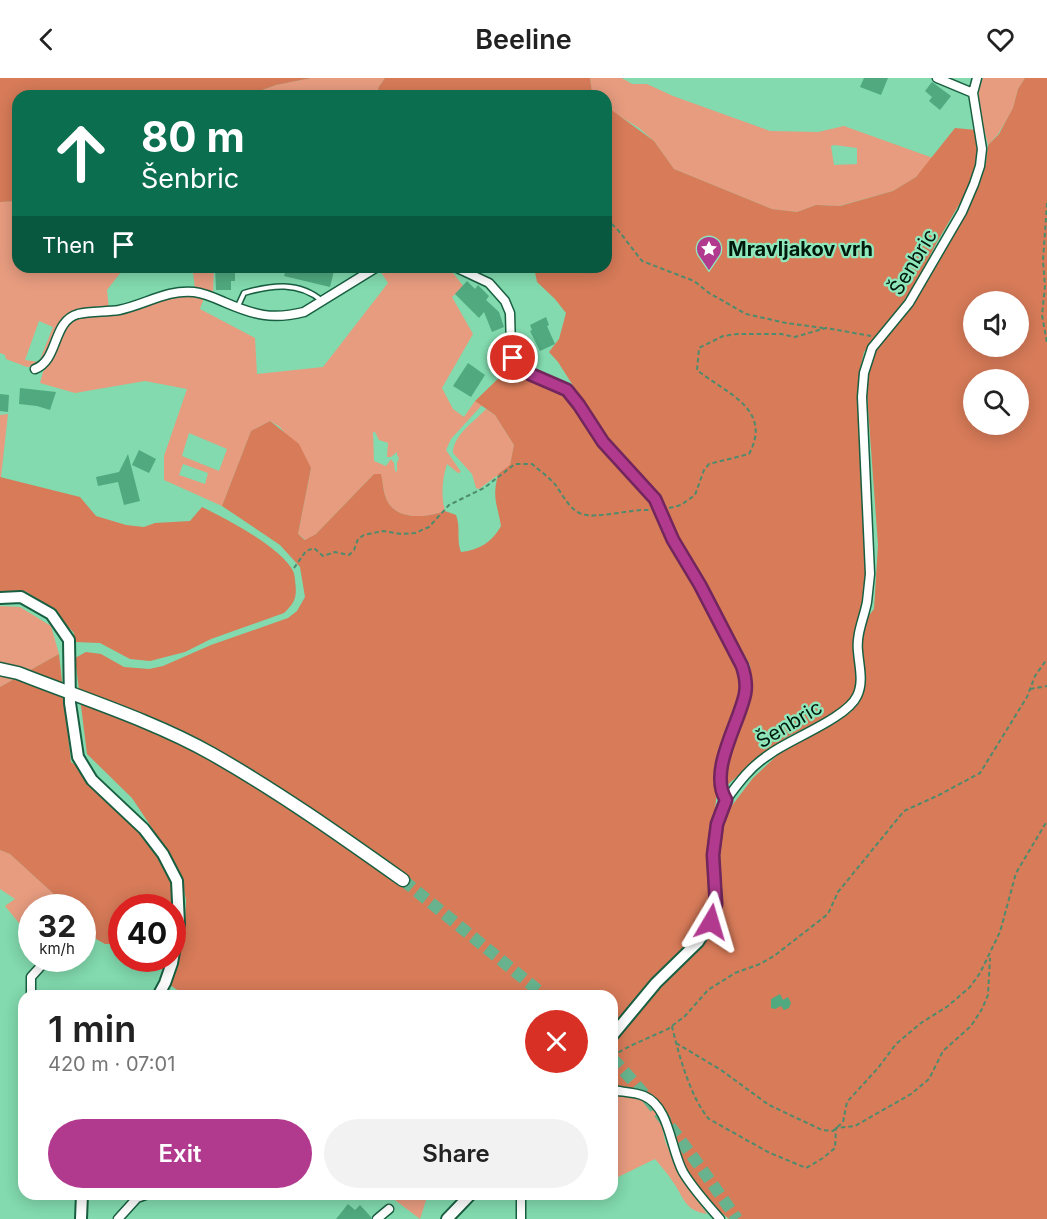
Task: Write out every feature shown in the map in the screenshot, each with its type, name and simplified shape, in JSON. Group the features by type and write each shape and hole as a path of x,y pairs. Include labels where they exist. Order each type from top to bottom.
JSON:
{"main road":[{"path":"0,669 18,673 143,722 210,753 310,814 403,880"}],"street":[{"path":"937,78 973,93"},
{"name":"Šenbric","path":"469,273 489,282 505,301 510,313 513,358 519,367 567,390 603,442 655,499 673,540 700,585 742,666 746,678 746,693 728,745 720,780 722,794 726,800 752,766 771,752 824,723 846,708 857,697 860,683 858,641 870,574 862,397 864,373 872,348 909,303 962,212 974,184 980,166 982,149 973,93 977,78"},
{"path":"35,369 43,366 48,359 69,318 78,314 120,309 178,292 195,292 260,316 274,317 304,312 367,273"},
{"path":"0,598 21,597 51,614 69,640 70,694 78,757 92,780 144,829 163,854 177,881 179,924 172,963 161,990"},
{"path":"618,1029 656,983 698,942 711,922 716,904 713,855 717,824 726,800"},
{"path":"31,990 31,977 36,972"},
{"path":"618,1091 643,1096 654,1102 664,1116 671,1145 682,1171 720,1219"},
{"path":"81,1219 82,1200"},
{"path":"118,1219 135,1200"},
{"path":"447,1219 465,1200"},
{"path":"521,1200 521,1219"},
{"path":"378,1219 389,1209"}],"lane":[{"path":"237,308 244,293 267,286 280,285 312,292 323,301"}],"path":[{"path":"1047,203 1042,315 1047,343"},
{"path":"612,224 642,261 694,281 709,293 746,314 786,323 826,328"},
{"path":"618,1053 672,1026 685,1016 708,990 735,973 774,956 828,914 842,886 904,811 980,773 1047,658"},
{"path":"1030,689 1047,686"},
{"path":"676,1042 721,1070 769,1105 822,1130 833,1131 843,1122 847,1102 897,1044 970,987 990,955 1000,932 1016,873 1047,821"},
{"path":"836,1128 855,1126 911,1094 929,1079 943,1051 971,1026 982,1009 988,995 990,955"},
{"path":"672,1026 702,1111 709,1119 745,1140 806,1168 835,1148 836,1128"}],"shaded area":[{"path":"0,78 311,78 262,90 12,90 12,201 0,202"},
{"path":"311,78 385,78 378,90 262,90"},
{"path":"385,78 590,78 592,90 378,90"},
{"path":"590,78 622,78 632,84 647,84 673,96 770,131 818,132 844,126 933,158 916,177 893,191 839,206 816,205 797,212 772,209 674,169 654,141 639,128 612,111 612,90 592,90","holes":["831,146 857,148 857,164 834,165"]},
{"path":"983,78 1025,78 1018,89 1013,108 1007,119 988,145 978,103"},
{"path":"1025,78 1047,78 1047,1219 729,1219 707,1202 691,1180 678,1153 667,1114 662,1105 652,1097 618,1088 618,1031 712,929 718,848 727,812 753,778 785,748 834,724 851,712 860,700 864,686 862,634 864,622 874,609 878,545 866,380 875,349 915,298 979,186 986,163 988,145 999,134"},
{"path":"612,110 654,141 674,169 772,209 797,212 816,205 840,206 893,191 916,177 955,128 976,130 981,145 973,181 911,292 864,352 860,369 859,429 869,600 861,614 856,634 857,684 852,696 835,713 781,741 727,785 726,775 730,756 748,704 752,684 750,665 701,576 671,530 662,505 653,490 607,439 558,362 549,352 559,339 566,313 537,282 535,273 612,273"},
{"path":"12,201 12,273 120,273 107,290 109,309 77,311 37,366 27,367 6,359 5,355 0,353 0,202","holes":["39,321 53,327 39,362 25,360"]},
{"path":"193,273 214,273 213,294 195,289"},
{"path":"382,273 453,273 464,287 452,297 473,334 442,388 453,409 464,417 475,401 482,405 451,439 446,450 461,472 458,473 447,464 443,488 445,511 412,516 396,511 386,498 381,475 374,474 316,534 306,540 298,534 311,468 280,427 270,421 251,431 222,506 164,480 164,456 187,389 145,381 75,393 40,383 43,372 73,319 139,302 174,296 204,298 200,309 255,338 257,374 323,367 388,283","holes":["373,432 379,440 388,443 387,457 397,452 399,458 397,472 391,459 386,466 374,461","189,433 227,449 219,471 182,456","183,464 208,473 205,484 179,475"]},
{"path":"515,373 559,389 570,397 646,492 668,537 727,642 742,675 744,687 735,719 727,733 720,762 711,848 712,904 697,938 618,1023 618,990 177,990 170,985 173,972 186,972 186,894 182,880 170,855 132,798 87,754 75,658 86,652 101,654 124,667 149,669 163,666 211,645 288,618 297,611 305,597 300,567 280,545 222,506 251,431 270,421 299,444 311,468 298,534 305,540 316,534 374,474 381,474 386,498 396,511 412,516 445,511 456,515 461,552 485,544 494,537 501,526 496,501 496,483 498,474 510,465 514,445 495,415 475,401 503,374"},
{"path":"486,409 495,415 514,445 510,466 479,489 476,488 472,474 453,453 461,434"},
{"path":"8,414 1,477 0,477 0,415"},
{"path":"0,477 80,497 96,516 126,525 144,527 155,523 190,521 202,507 252,534 287,562 294,574 295,598 284,613 211,639 185,652 150,661 130,659 100,643 75,642 74,633 51,608 25,591 0,591"},
{"path":"0,606 20,607 51,626 59,654 0,687"},
{"path":"59,654 71,762 106,785 144,829 174,878 174,894 108,894 108,944 96,939 96,894 54,894 10,854 0,850 0,687"},
{"path":"0,850 10,854 54,894 18,894 18,922 5,906 15,899 0,889"},
{"path":"618,1095 639,1098 651,1106 661,1121 665,1141 678,1171 707,1214 689,1207 655,1159 618,1177"},
{"path":"395,1200 426,1200 420,1219"}],"building":[{"path":"864,78 888,78 881,95 860,87"},
{"path":"932,82 951,96 940,110 929,101 932,97 925,91"},
{"path":"215,273 235,273 235,281 231,281 231,290 216,290"},
{"path":"285,273 334,273 330,287 284,276"},
{"path":"467,281 475,289 478,285 489,296 486,300 499,312 504,327 492,332 484,312 479,318 455,294"},
{"path":"546,317 549,325 547,326 555,344 540,351 530,331 532,330 530,325"},
{"path":"468,363 485,375 471,397 453,386"},
{"path":"20,388 56,392 50,410 19,404"},
{"path":"0,394 9,395 8,412 0,411"},
{"path":"139,450 156,459 149,473 132,465"},
{"path":"128,454 140,501 124,505 118,482 98,486 96,477 119,472"},
{"path":"780,994 783,1000 788,997 791,1003 789,1008 784,1010 781,1006 771,1008 771,999"},
{"path":"348,1204 355,1210 360,1205 371,1219 336,1219"}],"tunnel":[{"path":"403,880 538,990"},
{"path":"618,1065 662,1116 737,1219"}],"place":[{"name":"Mravljakov vrh","path":"709,272"}],"route":[{"path":"513,358 519,367 530,374 567,390 603,442 655,499 673,540 700,585 742,666 746,678 746,693 728,745 720,780 722,794 726,800 717,824 713,855 716,904 711,922"}]}
